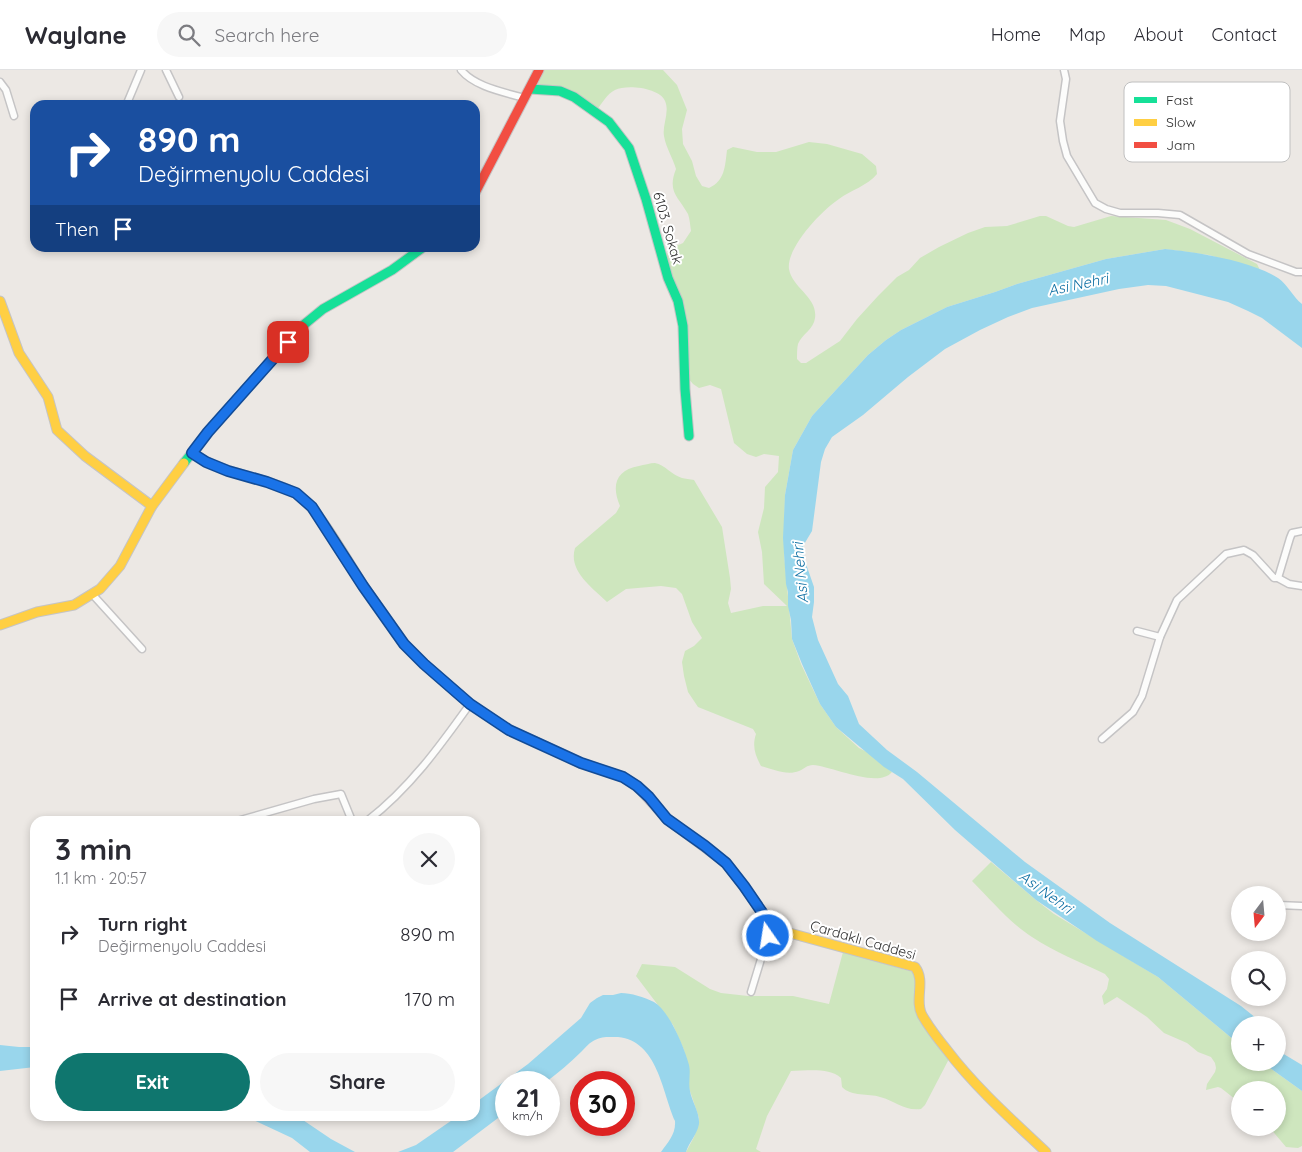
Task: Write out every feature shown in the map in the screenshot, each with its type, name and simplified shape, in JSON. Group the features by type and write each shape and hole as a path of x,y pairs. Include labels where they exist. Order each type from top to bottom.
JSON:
{"street":[{"path":"128,100 141,70"},
{"path":"166,70 180,97"},
{"path":"461,70 466,76 480,83 524,98"},
{"path":"480,183 539,70"},
{"path":"1064,70 1066,79 1060,121 1067,156 1095,203 1106,209 1127,214 1158,213 1180,215 1248,254 1296,272 1302,272"},
{"path":"0,82 6,90 14,116"},
{"name":"6103. Sokak","path":"530,89 560,90 574,97 609,122 629,148 646,199 668,278 678,301 682,326 689,436"},
{"path":"0,625 37,612 74,605 100,589 120,566 152,506 192,453 225,412 312,317 339,299 392,270 417,252"},
{"path":"0,301 19,353 48,397 57,430 70,444 152,506"},
{"path":"192,453 206,462 228,471 267,482 296,493 312,507 363,586 404,644 470,704 498,723 524,737 581,763 623,777 649,797 667,819 726,863 770,924 751,992"},
{"path":"1278,578 1292,534 1302,531"},
{"path":"1102,739 1133,712 1142,696 1160,637 1176,600 1226,554 1244,550 1253,555 1274,578 1289,584 1302,586"},
{"path":"93,594 142,649"},
{"path":"1137,631 1160,637"},
{"path":"373,816 396,795 430,758 470,704"},
{"path":"254,816 314,799 341,794 350,816"},
{"path":"1286,905 1302,906"},
{"name":"Çardaklı Caddesi","path":"770,924 786,932 916,967 920,977 919,1008 936,1036 996,1104 1046,1152"}],"green space":[{"path":"542,70 663,70 677,85 687,110 682,129 683,144 702,186 709,188 718,181 726,162 727,150 733,147 757,152 776,152 809,142 827,144 862,154 876,166 877,174 864,185 832,204 806,230 793,251 789,269 791,276 809,298 815,311 814,322 798,344 797,359 801,363 806,363 840,341 878,296 897,277 909,270 920,258 968,233 985,227 1007,226 1040,216 1046,216 1074,227 1111,216 1166,220 1190,229 1257,264 1260,270 1209,255 1165,249 1106,259 1017,284 947,307 901,330 868,355 812,416 793,450 785,495 784,554 792,639 801,664 820,704 836,727 859,748 871,754 892,772 885,777 866,778 813,765 790,773 761,766 755,750 756,734 753,729 698,707 688,692 682,662 685,651 702,638 692,622 682,594 676,588 661,586 626,589 607,602 588,584 578,571 575,564 575,548 616,513 620,506 616,485 621,475 631,468 655,463 678,477 694,480 722,527 730,578 731,589 728,603 731,613 763,606 787,606 764,584 762,552 758,532 764,508 765,487 778,472 779,456 764,454 756,457 747,454 734,443 721,389 710,385 699,388 688,378 671,276 665,256 672,248 683,243 691,231 688,214 673,189 676,169 664,136 667,110 665,101 657,93 650,90 627,87 615,90 597,110 576,95 563,89 547,85 537,85"},
{"path":"991,862 1054,914 1158,977 1231,1038 1231,1071 1274,1071 1302,1091 1302,1146 1298,1148 1286,1147 1277,1136 1286,1136 1286,1081 1231,1081 1231,1096 1218,1087 1206,1090 1207,1084 1216,1068 1211,1057 1198,1052 1187,1043 1164,1033 1147,1017 1117,997 1104,1005 1102,996 1107,989 1109,979 1105,974 1059,952 1024,931 1008,918 972,881"},
{"path":"843,952 913,972 916,975 916,1001 950,1057 925,1105 921,1109 909,1109 880,1097 855,1094 842,1087 841,1078 830,1072 817,1070 791,1071 767,1116 756,1149 761,1152 686,1152 694,1137 699,1118 689,1088 684,1050 673,1025 636,976 642,964 675,967 710,989 721,993 748,996 793,996 829,1004"}],"water":[{"name":"Asi Nehri","path":"1165,249 1208,255 1239,262 1267,272 1285,284 1302,304 1302,348 1262,318 1228,302 1166,286 1148,285 1119,289 1032,308 980,330 945,349 863,415 832,437 825,449 821,462 812,531 803,546 805,561 814,587 812,617 818,640 838,684 848,696 859,724 887,750 917,772 1025,862 1110,923 1231,1000 1231,1006 1241,1006 1254,1016 1231,1016 1231,1038 1158,977 1097,941 1036,900 955,830 903,779 884,767 836,727 820,704 792,639 783,538 785,495 793,450 812,416 868,355 901,330 947,307 1017,284 1106,259"},
{"path":"621,993 646,998 660,1007 671,1022 684,1049 689,1065 690,1091 699,1120 697,1132 686,1152 661,1152 673,1134 675,1121 657,1070 642,1048 631,1041 618,1037 600,1038 591,1042 559,1071 518,1071 581,1018 590,1003 603,995"},
{"path":"0,1045 30,1047 30,1068 0,1071"},
{"path":"1286,1055 1302,1065 1302,1091 1274,1071 1286,1071"},
{"path":"495,1088 495,1120 453,1152 398,1152 416,1145 451,1121 480,1121 480,1099"},
{"path":"256,1121 304,1121 355,1152 310,1152 292,1138"}],"traffic: fast":[{"path":"530,89 560,91 574,97 609,122 629,148 646,199 668,278 678,301 683,326 689,436"},
{"path":"184,463 208,432 301,327 323,309 392,270 417,252"},
{"path":"369,594 404,644 424,664 470,704 509,730 536,742"}],"traffic: slow":[{"path":"0,301 19,353 48,397 57,430 85,456 152,506"},
{"path":"192,453 220,468 287,489 304,500 324,524 369,594"},
{"path":"0,625 37,612 74,605 100,589 120,566 152,506 184,463"},
{"path":"748,892 770,924 786,932 915,967 920,978 920,1009 940,1042 982,1090 1046,1152"}],"traffic: jam":[{"path":"480,183 539,70"},
{"path":"536,742 581,763 623,777 637,786 667,819 726,863 748,892"}],"route":[{"path":"288,342 208,432 192,453 206,462 228,471 267,482 296,493 312,507 363,586 404,644 424,664 470,704 509,730 581,763 623,777 644,791 667,819 726,863 770,924 768,936"}]}
